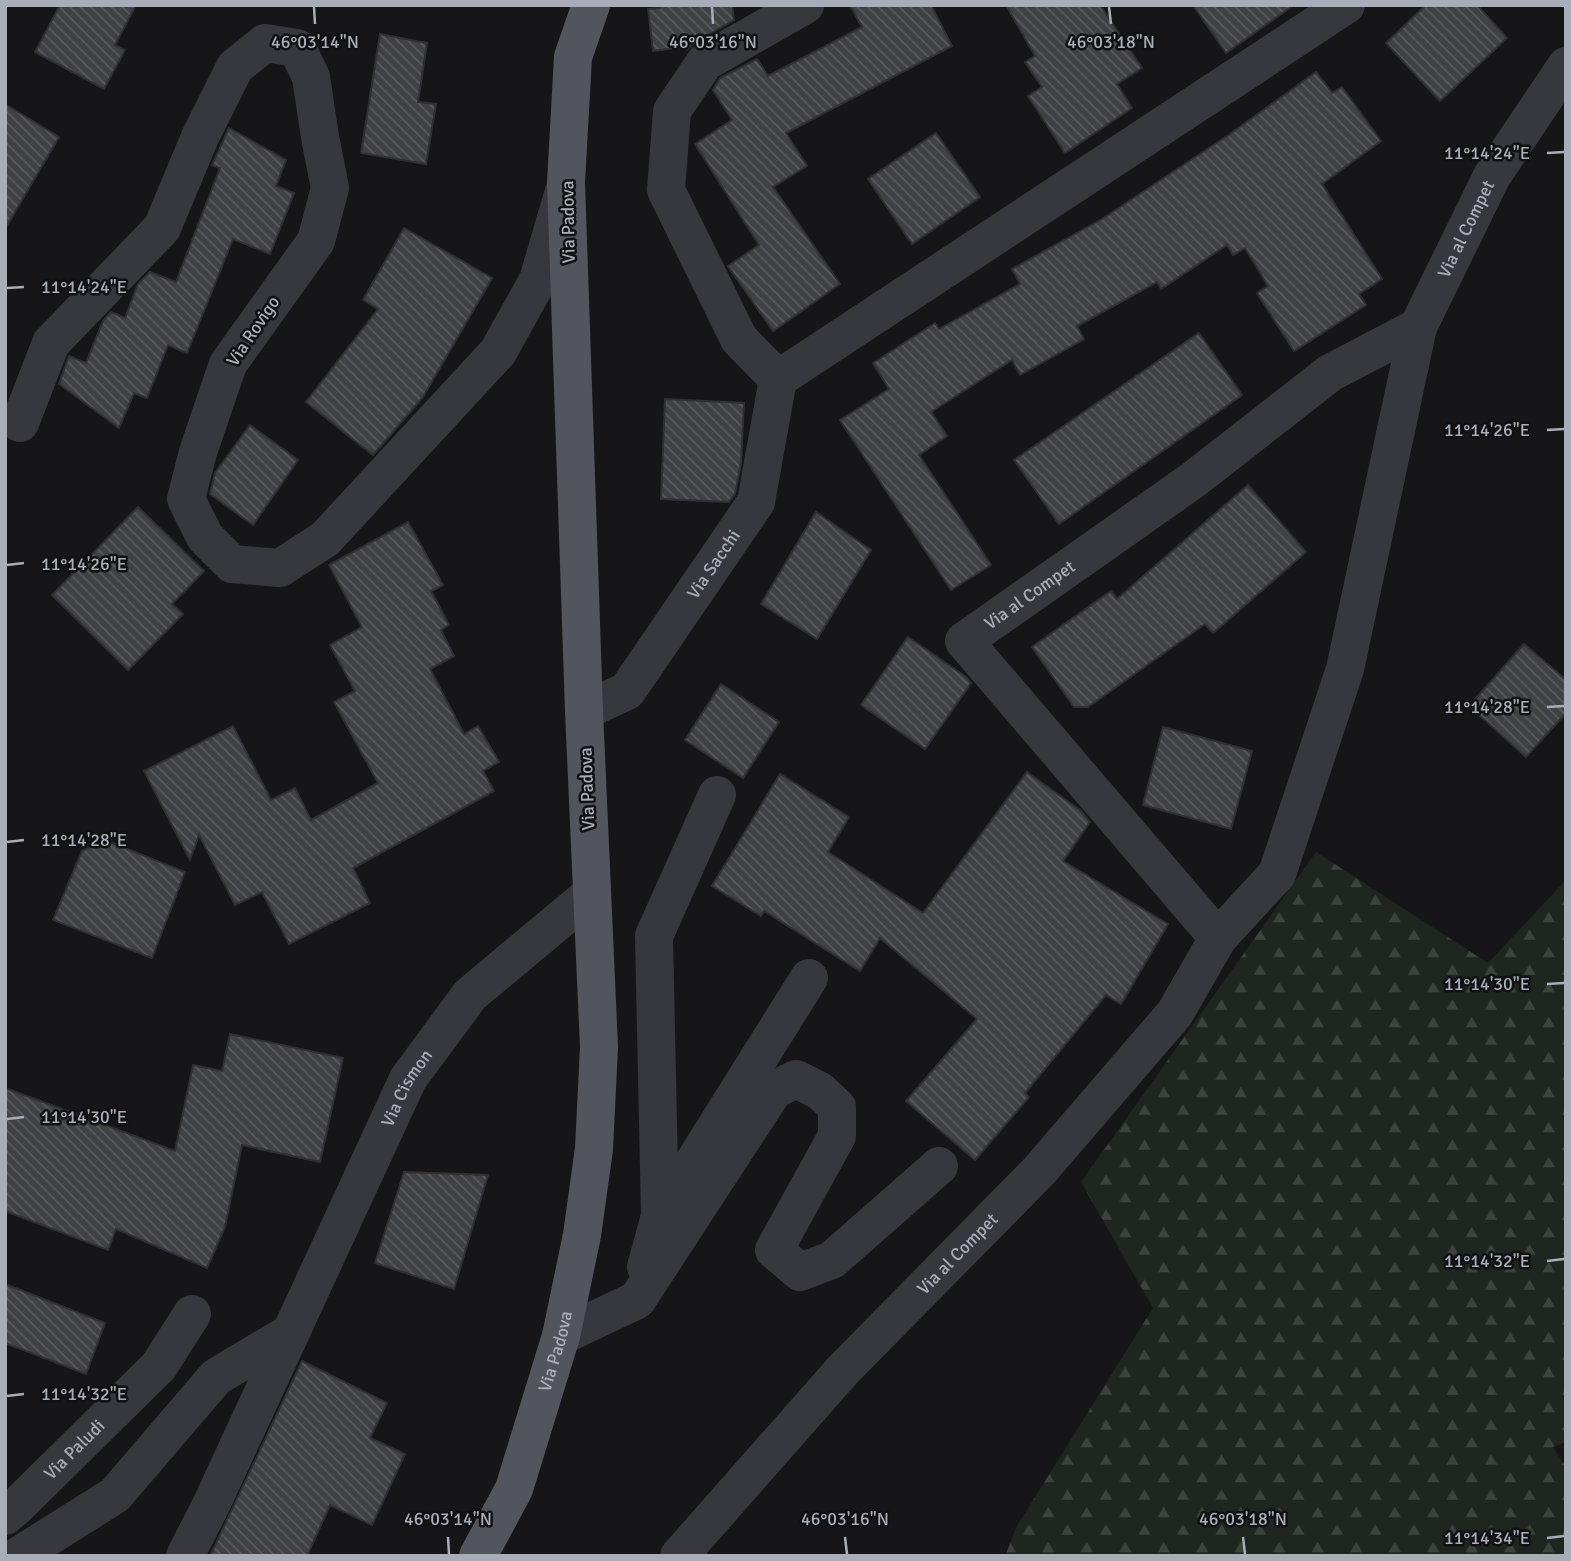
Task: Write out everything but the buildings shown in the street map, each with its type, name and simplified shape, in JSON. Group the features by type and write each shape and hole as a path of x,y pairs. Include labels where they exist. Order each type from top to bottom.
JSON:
{"main road":[{"name":"Via Padova","path":"478,1556 514,1489 561,1336 582,1235 594,1149 599,1047 584,711 566,182 573,57 591,5"}],"street":[{"path":"805,5 705,62 672,111 666,190 739,339 778,379 1346,5"},
{"name":"Via Rovigo","path":"20,422 51,344 162,228 200,136 235,67 265,43 297,48 312,78 330,188 317,241 228,364 198,452 186,499 205,537 232,564 280,568 325,539 498,352 538,281 566,182"},
{"name":"Via al Compet","path":"679,1556 843,1370 1039,1171 1175,1013 1218,938 1277,874 1341,682 1418,327 1492,176 1566,66"},
{"name":"Via al Compet","path":"1218,938 964,641 1193,480 1330,373 1418,327"},
{"name":"Via Sacchi","path":"584,711 627,691 756,502 778,379"},
{"path":"638,1300 660,1216 654,936 717,795"},
{"name":"Via Cismon","path":"185,1556 408,1079 470,995 591,894"},
{"path":"660,1216 809,978"},
{"path":"561,1336 638,1300 774,1090 796,1079 820,1091 837,1107 836,1136 774,1250 800,1272 832,1260 939,1166"},
{"name":"Via Paludi","path":"5,1516 159,1366 192,1314"},
{"path":"18,1556 115,1495 216,1377 290,1333"}],"green space":[{"path":"1316,852 1488,963 1566,880 1566,1442 1553,1447 1566,1467 1566,1556 1005,1556 1017,1526 1153,1308 1081,1182"}]}
